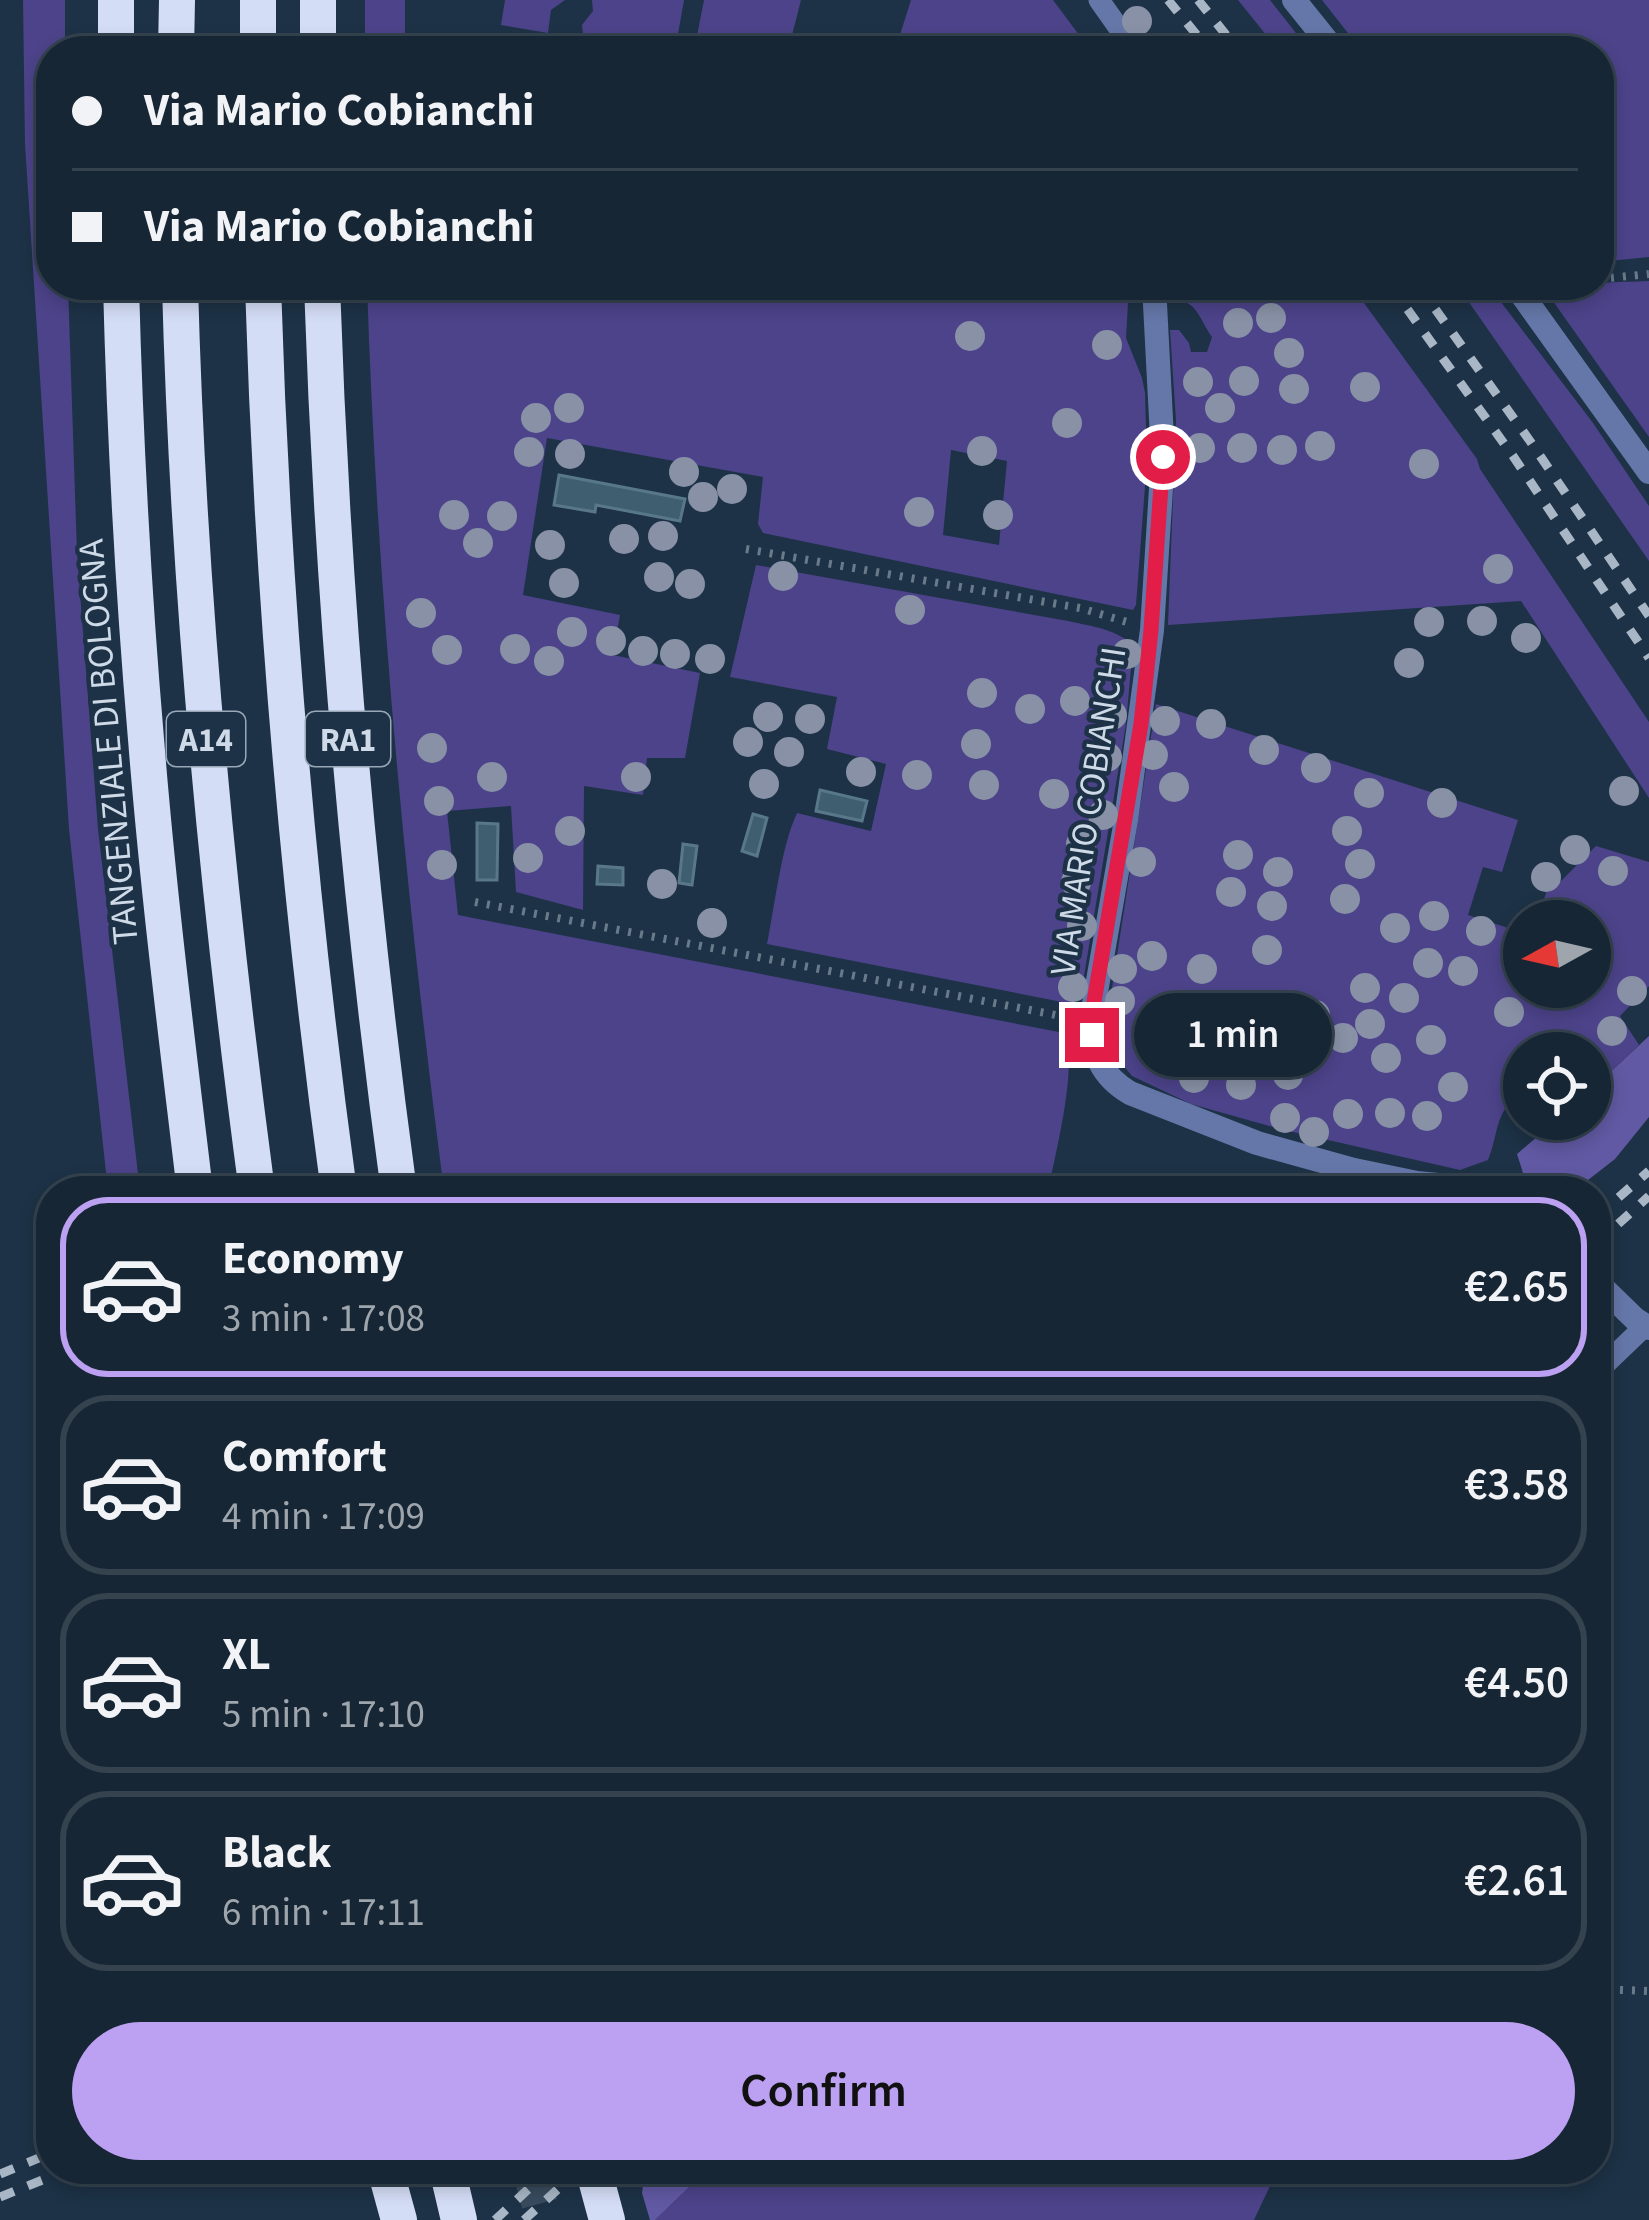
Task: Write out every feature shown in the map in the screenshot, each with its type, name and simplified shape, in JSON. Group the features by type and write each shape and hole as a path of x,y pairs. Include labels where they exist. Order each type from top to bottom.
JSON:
{"highway":[{"path":"116,0 116,36"},
{"path":"176,36 177,0"},
{"path":"258,0 258,36"},
{"path":"318,0 318,36"},
{"name":"TANGENZIALE DI BOLOGNA","path":"122,300 130,537 146,742 193,1176"},
{"name":"A14","path":"181,300 199,655 255,1176"},
{"name":"A14","path":"264,300 286,727 337,1176"},
{"name":"RA1","path":"323,300 348,735 397,1176"},
{"path":"389,2184 399,2220"},
{"path":"451,2184 460,2220"},
{"path":"596,2184 607,2220"}],"street":[{"path":"1294,0 1323,36"},
{"name":"VIA MARIO COBIANCHI","path":"1155,300 1163,457 1151,630 1141,724 1091,1021 1095,1049 1106,1074 1130,1093 1258,1142 1383,1176"},
{"path":"1526,300 1649,472"},
{"path":"1611,1295 1647,1327"}],"lane":[{"path":"1099,0 1124,36"},
{"path":"1611,1359 1647,1327"}],"path":[{"path":"1614,278 1649,274"},
{"path":"746,549 1080,608 1151,630"},
{"path":"475,902 1091,1021"},
{"path":"1611,1989 1649,1991"}],"shaded area":[{"path":"23,0 65,0 65,36 36,36 36,300 69,300 77,553 98,829 138,1176 106,1176 69,829 25,144"},
{"path":"365,0 405,0 405,36 365,36"},
{"path":"505,0 565,0 551,10 548,33 501,25"},
{"path":"592,0 684,0 678,36 584,36 582,25 593,11"},
{"path":"704,0 801,0 792,36 697,36"},
{"path":"911,0 1053,0 1080,36 900,36"},
{"path":"1238,0 1270,0 1298,36 1267,36"},
{"path":"1322,0 1649,0 1649,257 1614,260 1614,36 1350,36"},
{"path":"1649,281 1649,437 1555,304 1555,300 1614,300 1614,282"},
{"path":"368,300 1128,300 1126,338 1145,393 1147,460 1133,610 763,533 758,524 763,477 547,438 523,595 620,615 613,655 700,673 685,758 647,758 643,795 584,786 583,910 516,892 511,806 447,811 458,915 1064,1033 1069,1065 1051,1176 442,1176 395,739","holes":["951,450 1007,461 999,545 943,535"]},
{"path":"1182,300 1362,300 1477,459 1649,722 1649,798 1521,601 1168,625 1176,421 1170,330 1179,330 1191,352 1207,352 1212,337 1193,307"},
{"path":"1467,300 1499,300 1593,423 1649,506 1649,561"},
{"path":"756,565 1085,625 1112,632 1133,646 1126,724 1080,1000 1067,1003 767,944 797,813 871,831 886,764 827,749 837,697 730,677"},
{"path":"1156,704 1518,820 1502,872 1483,867 1468,915 1503,926 1503,1008 1611,1008 1611,900 1544,900 1547,890 1596,846 1649,862 1649,986 1620,1016 1639,1045 1611,1071 1611,1032 1503,1032 1503,1113 1488,1160 1460,1170 1191,1104 1132,1076 1115,1055 1107,1020"},
{"path":"1649,1036 1649,1117 1615,1159 1593,1176 1526,1176 1517,1154 1533,1140 1611,1140 1611,1071"},
{"path":"643,2184 692,2184 655,2220 650,2220"},
{"path":"692,2184 1271,2184 1254,2220 655,2220"}],"building":[{"path":"559,475 685,499 680,521 596,505 595,512 554,505"},
{"path":"820,790 867,801 862,821 816,811"},
{"path":"753,814 767,818 757,856 742,851"},
{"path":"477,823 498,824 497,880 477,880"},
{"path":"683,844 697,846 692,885 679,883"},
{"path":"598,866 623,868 623,885 597,884"}],"tunnel":[{"path":"534,2184 544,2220"}],"railway":[{"path":"1168,0 1198,36"},
{"path":"1198,0 1227,36"},
{"path":"1401,300 1649,658"},
{"path":"1429,300 1649,616"},
{"path":"1611,1204 1649,1171"},
{"path":"1611,1230 1649,1196"},
{"path":"0,2174 36,2159"},
{"path":"0,2197 36,2183"},
{"path":"495,2220 534,2184"},
{"path":"524,2220 564,2184"}],"route":[{"path":"1092,1035 1141,724 1163,457"}]}
